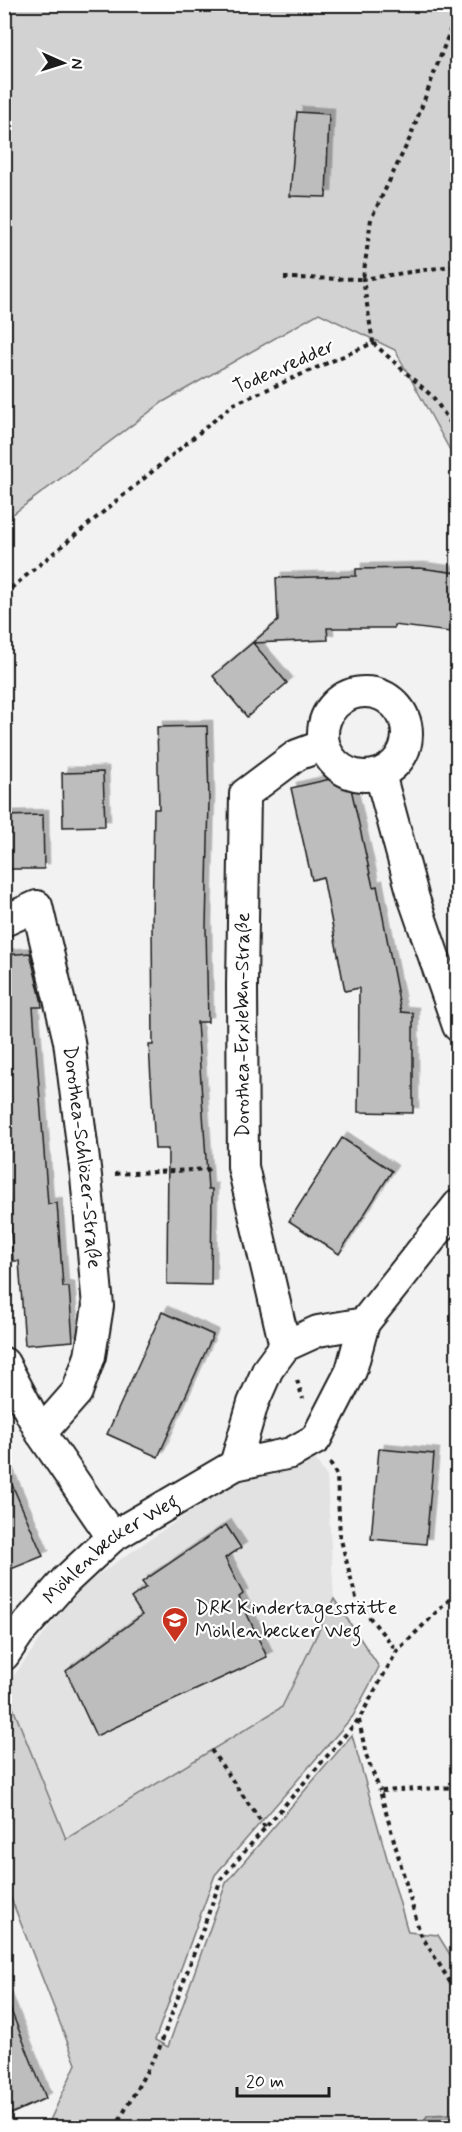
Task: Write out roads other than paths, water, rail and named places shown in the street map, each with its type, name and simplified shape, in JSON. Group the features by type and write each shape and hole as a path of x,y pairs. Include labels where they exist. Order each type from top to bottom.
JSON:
{"street":[{"path":"360,692 375,693 388,698 398,708 405,721 408,735 399,760 389,770 363,777 350,774 338,767 329,757 324,745 322,730 326,716 334,704 346,696 360,692"},
{"name":"Dorothea-Erxleben-Straße","path":"285,1346 243,1167 242,985 245,794 297,755 324,745"},
{"path":"380,774 414,899 458,1026"},
{"name":"Dorothea-Schlözer-Straße","path":"4,921 38,906 69,1041 86,1176 98,1306 90,1356 77,1392 41,1433"},
{"path":"235,1465 253,1403 268,1369 285,1346 318,1331 364,1323 458,1205"},
{"name":"Möhlenbecker Weg","path":"4,1656 19,1633 65,1581 112,1537 235,1465 291,1453 316,1438 351,1371 364,1323"},
{"path":"4,1363 41,1433 112,1537"}],"place":[{"name":"DRK Kindertagesstätte Möhlenbecker Weg","path":"175,1643"}]}
